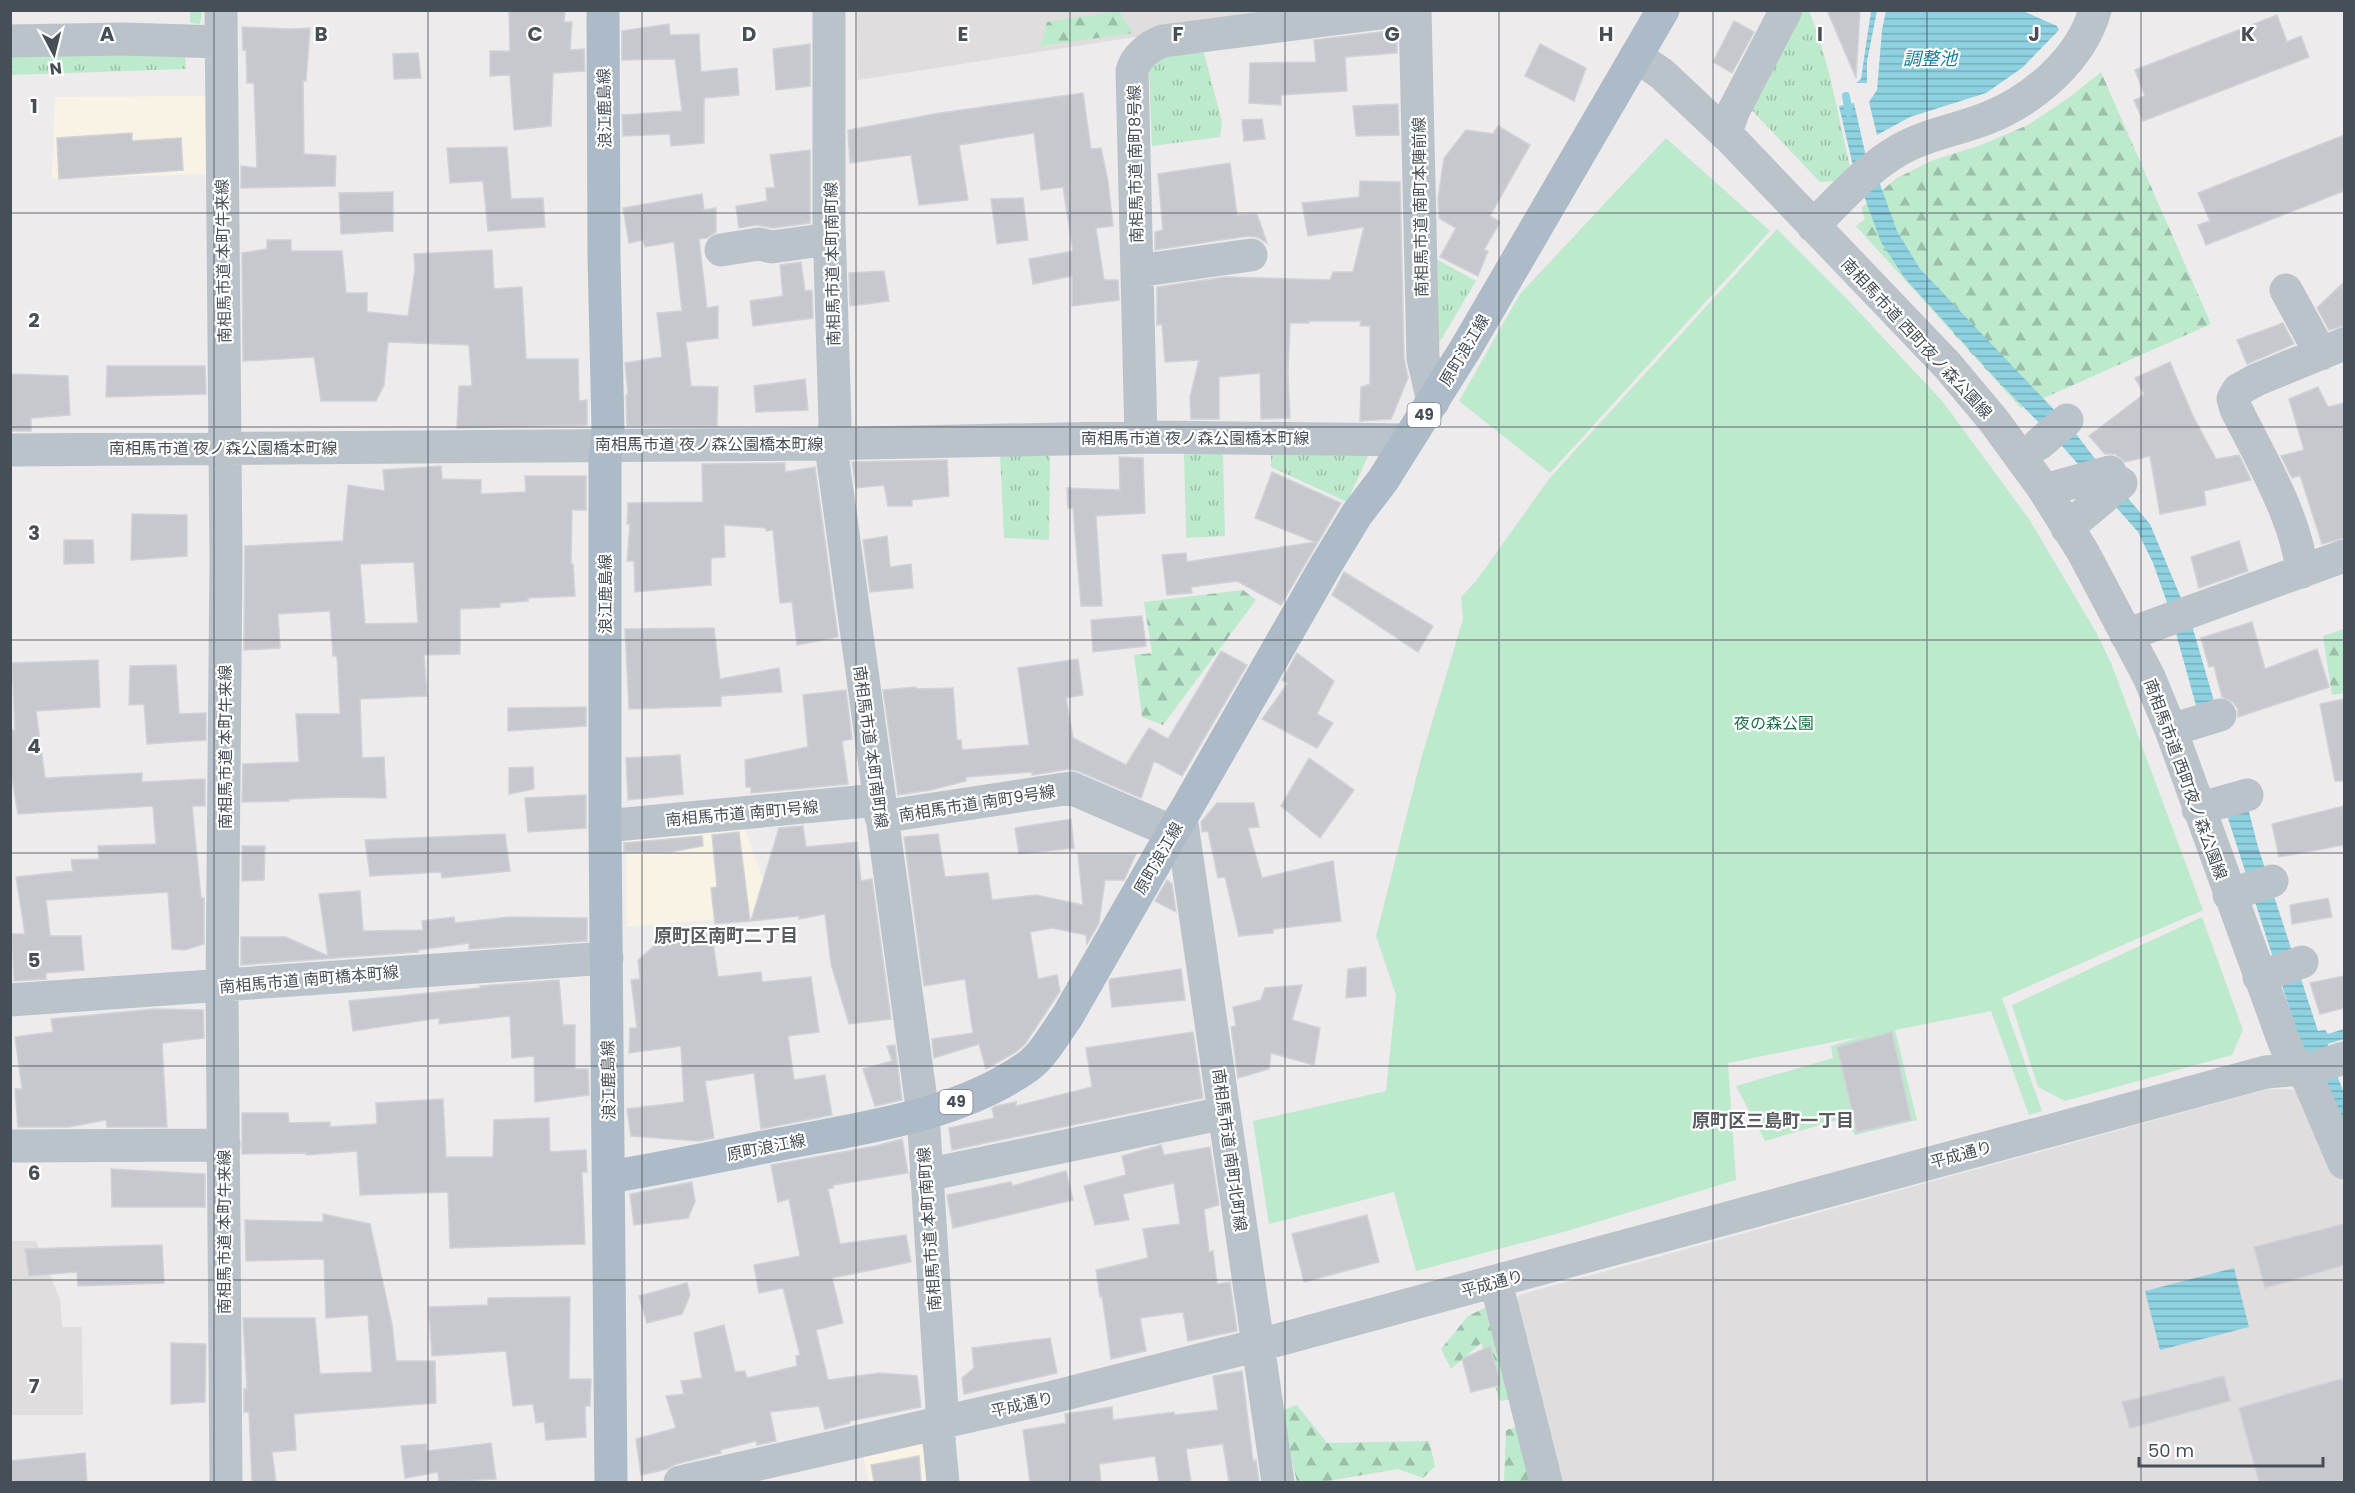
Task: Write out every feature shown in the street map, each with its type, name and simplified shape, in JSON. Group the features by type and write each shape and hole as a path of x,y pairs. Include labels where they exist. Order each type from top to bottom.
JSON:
{"main road":[{"name":"浪江鹿島線","path":"603,10 604,256 608,429 606,444 605,826 609,1177"},
{"name":"原町浪江線","path":"609,1177 923,1114 963,1100 1030,1065 1047,1046 1067,1017 1326,565 1357,514 1383,480 1433,402 1663,10"},
{"path":"609,1177 610,1482"}],"street":[{"name":"南相馬市道 本町南町線","path":"829,10 829,239 835,384 833,466 923,1114 942,1408 940,1423 943,1482"},
{"name":"南相馬市道 南町8号線","path":"1141,437 1132,71 1141,56 1163,41 1404,10"},
{"name":"南相馬市道 南町本陣前線","path":"1415,10 1423,358 1433,402"},
{"path":"1725,134 1734,110 1786,10"},
{"path":"1813,226 1856,183 1897,151 2007,109 2036,90 2063,65 2084,38 2096,10"},
{"path":"10,40 124,39 221,26"},
{"name":"南相馬市道 本町牛来線","path":"221,26 225,754 222,986 226,1482"},
{"name":"南相馬市道 西町夜ノ森公園線","path":"1636,56 1662,74 1725,134 1948,366 1994,421 2044,490 2083,552 2149,677 2196,723 2249,888 2279,970 2284,1042 2290,1056 2306,1068 2309,1081 2344,1163"},
{"path":"720,250 759,244 772,247 829,239"},
{"path":"1137,271 1251,255"},
{"path":"2286,290 2333,349 2256,380 2238,390 2234,399 2236,409 2276,488 2300,552 2302,572"},
{"name":"南相馬市道 夜ノ森公園橋本町線","path":"10,450 832,443 1141,437 1408,440"},
{"path":"2044,490 2105,483 2067,528"},
{"path":"2126,634 2344,556"},
{"name":"南相馬市道 南町9号線","path":"879,808 1071,788 1177,825"},
{"name":"南相馬市道 南町1号線","path":"605,826 879,808"},
{"name":"南相馬市道 南町北町線","path":"1177,825 1224,1113 1278,1482"},
{"name":"南相馬市道 南町橋本町線","path":"10,1000 607,958"},
{"name":"平成通り","path":"680,1482 1053,1397 1259,1345 2266,1072 2306,1068 2344,1058"},
{"path":"926,1174 1224,1113"},
{"path":"10,1146 224,1145"},
{"path":"1496,1282 1546,1482"}],"shaded area":[{"path":"857,10 1302,11 858,80"},
{"path":"211,96 208,174 52,179 55,97"},
{"path":"742,822 776,914 627,927 626,829"},
{"path":"2268,1089 2304,1090 2344,1186 2344,1482 1555,1482 1512,1305 1519,1295"},
{"path":"10,1241 36,1241 60,1299 62,1327 82,1327 83,1415 11,1415"},
{"path":"928,1441 931,1482 869,1482 863,1456"}],"green space":[{"path":"190,11 202,11 200,24 190,23"},
{"path":"1119,11 1133,33 1040,46 1047,22"},
{"path":"1801,11 1809,11 1823,50 1833,90 1851,171 1841,181 1820,182 1747,105"},
{"path":"1171,52 1204,53 1222,122 1220,137 1152,146 1149,67"},
{"path":"10,53 185,55 186,69 11,75"},
{"path":"2101,72 2211,324 2021,408 1856,226 1865,219 1861,208 1897,178 1931,161 1981,145 2028,125 2067,99"},
{"path":"1666,138 1770,231 1550,473 1459,401 1520,294"},
{"name":"夜の森公園","path":"1777,229 1848,300 1943,402 2029,519 2096,632 2111,663 2203,910 2002,998 2042,1111 2029,1115 1991,1011 1895,1030 1917,1120 1855,1135 1844,1118 1765,1141 1736,1086 1833,1058 1831,1046 1863,1036 1728,1063 1736,1180 1567,1231 1416,1271 1394,1192 1269,1224 1253,1121 1386,1091 1396,995 1376,936 1421,759 1463,619 1461,597 1476,581 1549,479"},
{"path":"1429,255 1476,281 1432,355"},
{"path":"1184,451 1223,454 1225,536 1186,538"},
{"path":"1271,451 1369,454 1347,502 1271,467"},
{"path":"1000,455 1050,456 1049,540 1004,538"},
{"path":"1243,590 1256,600 1163,725 1142,717 1134,655 1152,653 1144,602"},
{"path":"2344,629 2344,693 2332,695 2323,636"},
{"path":"2202,917 2243,1030 2232,1055 2065,1101 2038,1087 2012,1005"},
{"path":"1491,1305 1517,1398 1500,1401 1481,1343 1451,1369 1441,1349 1468,1316"},
{"path":"1297,1405 1327,1443 1429,1441 1435,1466 1423,1478 1398,1469 1322,1482 1297,1482 1280,1411"},
{"path":"1524,1425 1539,1482 1504,1482 1506,1430"}],"water":[{"path":"1871,11 1877,11 1867,61 1867,83 1856,83 1861,79"},
{"name":"調整池","path":"1886,11 2023,11 2057,26 2059,30 2022,68 1986,93 1910,117 1877,135 1869,102 1877,90 1882,30"},
{"path":"1854,103 1866,157 1877,176 1897,231 1920,269 2061,417 2047,431 1996,379 1904,277 1881,242 1853,166 1839,106"},
{"path":"2070,426 2150,524 2191,622 2216,708 2198,713 2169,608 2153,563 2138,532 2055,438"},
{"path":"2247,804 2258,847 2318,1031 2325,1030 2328,1034 2344,1029 2344,1039 2328,1044 2329,1055 2344,1093 2344,1140 2298,1035 2225,809"},
{"path":"2234,1268 2249,1327 2160,1350 2145,1291"}],"pier":[{"path":"2226,730 2242,782 2220,788 2203,737"}],"building":[{"path":"509,10 565,10 564,22 572,22 570,50 584,49 585,71 553,73 551,126 514,130 510,75 490,76 490,51 510,51"},
{"path":"1827,10 1860,10 1856,78"},
{"path":"2277,15 2287,42 2301,36 2309,57 2143,121 2134,100 2145,96 2135,70"},
{"path":"1734,21 1754,32 1732,73 1713,62"},
{"path":"669,24 670,35 699,34 701,72 737,68 739,95 704,98 704,143 671,146 670,134 623,136 622,115 682,111 675,59 622,60 622,31"},
{"path":"242,27 310,28 306,81 303,81 304,154 336,156 335,186 241,188 241,166 257,168 254,83 247,83 246,49 243,50"},
{"path":"1397,30 1397,53 1345,57 1347,91 1281,95 1281,105 1249,103 1250,63 1316,62 1314,40"},
{"path":"810,44 810,86 776,90 773,49"},
{"path":"1540,44 1586,68 1574,101 1525,76"},
{"path":"418,53 421,78 394,79 393,54"},
{"path":"1083,93 1091,149 1101,148 1108,181 1113,226 1096,228 1104,280 1118,280 1119,300 1072,306 1072,276 1033,284 1029,259 1073,251 1063,187 1041,190 1034,133 959,145 968,200 919,205 911,155 850,163 848,130 940,113"},
{"path":"1398,104 1399,135 1356,136 1353,106"},
{"path":"1262,119 1265,139 1244,141 1242,120"},
{"path":"1498,126 1530,145 1490,216 1500,222 1484,250 1488,251 1478,276 1440,257 1456,228 1439,218 1438,199 1444,158 1466,130 1493,134"},
{"path":"132,133 132,141 181,138 183,170 59,179 57,138"},
{"path":"2344,135 2344,191 2206,245 2198,225 2210,221 2198,193"},
{"path":"507,147 511,199 543,198 545,227 488,231 483,181 450,183 447,148"},
{"path":"810,150 810,223 773,228 757,225 739,228 736,206 767,201 766,188 775,188 770,155"},
{"path":"1230,163 1237,215 1257,214 1267,243 1257,237 1248,236 1155,250 1155,232 1163,230 1158,174"},
{"path":"1360,181 1400,182 1404,358 1408,378 1391,419 1360,421 1361,387 1370,384 1370,326 1360,326 1361,321 1309,321 1309,323 1290,323 1288,372 1290,418 1261,419 1260,373 1219,377 1219,419 1191,419 1190,397 1199,360 1165,362 1162,324 1157,325 1157,287 1226,277 1330,280 1333,272 1353,272 1364,227 1308,236 1302,203 1359,197"},
{"path":"393,192 393,231 341,234 339,193"},
{"path":"702,194 704,210 716,208 716,232 707,238 699,239 707,308 718,306 718,338 686,342 691,386 718,387 717,426 627,426 626,395 628,395 625,363 662,357 657,313 682,311 674,242 645,247 643,240 629,243 623,208"},
{"path":"1023,198 1028,240 997,244 991,199"},
{"path":"267,240 291,240 291,251 342,251 346,293 367,293 367,312 408,316 415,270 414,254 492,250 494,289 522,287 526,359 578,359 579,401 587,400 587,425 457,428 459,386 472,386 469,345 388,342 384,385 376,401 321,401 314,357 243,361 242,253 267,249"},
{"path":"801,262 805,291 812,290 813,318 753,326 750,301 783,296 780,265"},
{"path":"884,271 889,301 850,306 849,273"},
{"path":"2344,282 2344,326 2329,330 2317,308"},
{"path":"2283,323 2294,344 2247,364 2237,340"},
{"path":"2170,362 2193,416 2216,459 2239,455 2251,480 2204,491 2206,505 2160,514 2150,456 2125,462 2115,454 2105,454 2089,436 2144,394 2135,378"},
{"path":"107,366 205,366 206,394 106,397"},
{"path":"10,374 68,376 70,415 31,418 31,431 10,431"},
{"path":"805,379 808,410 756,412 754,386"},
{"path":"2318,387 2328,407 2344,403 2344,538 2322,544 2300,475 2292,478 2281,456 2304,450 2289,399"},
{"path":"1119,457 1143,458 1145,513 1096,516 1102,606 1081,606 1073,508 1068,508 1067,488 1120,490"},
{"path":"947,460 949,496 912,500 912,506 888,506 884,485 856,488 852,462"},
{"path":"785,463 785,472 815,467 838,637 797,645 792,602 780,603 773,530 766,531 766,528 724,525 725,557 711,558 711,585 635,592 634,561 627,561 630,524 627,524 628,503 703,502 702,464"},
{"path":"441,466 442,479 481,480 481,494 526,492 525,476 586,476 586,510 572,510 571,564 573,564 575,596 528,598 528,601 500,603 500,607 460,609 460,654 424,655 427,696 360,699 362,758 384,757 386,798 342,797 242,802 243,764 299,762 296,714 340,714 337,656 333,656 330,611 278,614 280,648 244,650 245,546 343,541 348,485 385,491 383,470","holes":["414,562 418,623 365,624 360,564"]},
{"path":"1272,472 1341,503 1281,605 1237,581 1191,587 1192,593 1167,595 1162,555 1186,553 1187,562 1315,542 1255,518"},
{"path":"132,514 187,515 187,556 131,560"},
{"path":"887,536 890,567 911,564 913,588 870,592 863,540"},
{"path":"64,540 93,540 94,563 64,564"},
{"path":"2239,541 2248,571 2199,588 2191,557"},
{"path":"1344,572 1433,626 1418,652 1332,595"},
{"path":"1142,616 1146,646 1093,652 1091,620"},
{"path":"2252,622 2265,669 2317,649 2329,687 2238,717 2238,709 2233,702 2222,697 2214,666 2209,667 2201,638"},
{"path":"714,628 720,679 779,668 782,692 721,696 721,706 629,709 625,629"},
{"path":"1221,651 1247,665 1182,776 1154,761 1141,798 1069,769 1032,775 1032,772 966,777 966,781 898,795 883,690 916,687 916,689 953,688 957,740 961,740 962,750 1029,745 1018,668 1078,659 1083,695 1066,698 1073,738 1126,765 1149,728 1168,739"},
{"path":"1297,653 1334,681 1317,714 1333,723 1317,748 1262,719 1288,683 1282,680"},
{"path":"98,660 100,707 36,711 45,778 142,773 142,782 205,779 205,806 192,806 201,898 204,898 204,944 185,950 172,949 168,892 46,900 50,936 81,936 84,970 46,973 46,979 14,981 12,934 25,934 16,877 73,871 71,860 99,859 98,846 156,844 153,806 18,814 10,766 10,730 15,730 12,663"},
{"path":"176,665 179,714 206,713 206,740 147,744 144,704 129,705 130,666"},
{"path":"846,690 852,739 842,741 848,784 751,793 751,787 746,787 745,760 808,747 803,695"},
{"path":"2344,699 2344,781 2335,781 2320,704"},
{"path":"586,707 586,726 508,731 508,708"},
{"path":"680,755 683,794 628,800 626,758"},
{"path":"1309,758 1354,790 1320,838 1281,806"},
{"path":"533,767 534,789 509,794 509,768"},
{"path":"586,795 586,828 528,832 525,798"},
{"path":"1217,803 1254,803 1259,827 1248,828 1262,878 1333,861 1341,921 1273,929 1273,933 1239,936 1225,877 1218,878 1208,831 1202,832 1201,822"},
{"path":"2344,806 2344,845 2279,857 2272,824"},
{"path":"1071,819 1074,848 1019,854 1015,828"},
{"path":"803,826 806,847 857,842 861,881 872,879 891,1019 849,1024 831,964 825,914 799,919 799,916 751,921 779,828"},
{"path":"739,832 750,921 715,924 711,888 717,887 712,835"},
{"path":"505,834 510,871 442,878 441,872 370,876 365,840"},
{"path":"938,834 945,877 988,873 992,900 1036,895 1083,905 1078,854 1136,854 1124,880 1105,880 1099,923 1087,944 1086,935 1052,928 1030,932 1038,979 1057,975 1060,991 1025,1044 1016,1052 986,1069 979,1044 934,1058 932,1039 973,1033 965,979 924,986 904,837"},
{"path":"702,836 703,846 670,852 624,852 624,843"},
{"path":"242,846 265,846 264,880 242,881"},
{"path":"1167,880 1172,884 1176,912 1155,901"},
{"path":"360,891 363,931 423,930 422,921 454,917 455,923 510,917 587,918 587,941 469,949 469,943 418,950 418,952 241,965 241,937 286,937 328,956 319,894"},
{"path":"2328,898 2332,917 2292,924 2290,905"},
{"path":"670,932 712,935 718,977 761,972 762,982 811,977 819,1032 788,1036 794,1080 825,1075 832,1115 761,1129 754,1073 705,1081 714,1138 699,1141 631,1136 627,1109 684,1102 681,1046 629,1053 630,1028 637,1028 631,980 640,979 638,960"},
{"path":"1366,967 1366,996 1346,998 1348,969"},
{"path":"1181,969 1185,1000 1112,1007 1110,979"},
{"path":"2344,976 2344,1008 2320,1014 2310,983"},
{"path":"559,980 563,1025 575,1025 575,1069 588,1069 589,1095 535,1102 534,1056 512,1058 510,1016 439,1024 439,1018 353,1031 349,1001 480,988 480,986"},
{"path":"1302,985 1292,1020 1320,1028 1314,1065 1271,1053 1269,1069 1238,1078 1231,1027 1236,1026 1233,1007 1261,1000 1265,988"},
{"path":"155,1009 203,1010 204,1038 162,1043 167,1127 107,1127 106,1120 69,1127 18,1127 15,1089 22,1089 15,1037 53,1032 51,1019"},
{"path":"1193,1032 1203,1098 952,1150 949,1128 994,1118 992,1108 996,1106 1016,1102 1016,1106 1092,1087 1086,1048"},
{"path":"1892,1032 1911,1120 1857,1132 1837,1047"},
{"path":"895,1045 902,1100 875,1106 863,1069 892,1061 887,1046"},
{"path":"443,1099 446,1157 493,1157 494,1120 549,1118 550,1152 586,1150 587,1172 582,1172 585,1244 450,1248 448,1192 360,1195 357,1151 306,1155 306,1153 242,1154 242,1113 288,1113 289,1123 330,1122 330,1127 377,1124 376,1103"},
{"path":"902,1139 908,1173 833,1185 833,1188 828,1189 840,1244 906,1235 911,1262 832,1278 843,1323 816,1330 828,1380 880,1373 917,1376 921,1407 850,1421 850,1423 825,1429 819,1406 770,1412 776,1441 757,1445 756,1441 720,1450 721,1453 641,1475 636,1439 676,1428 666,1396 684,1394 681,1381 702,1378 694,1333 724,1325 735,1372 745,1371 747,1378 797,1366 796,1356 800,1355 783,1288 759,1293 754,1265 800,1256 789,1199 778,1202 771,1165 876,1146"},
{"path":"1161,1145 1164,1155 1210,1147 1219,1205 1204,1209 1209,1252 1213,1251 1217,1284 1230,1282 1237,1331 1188,1341 1183,1312 1140,1318 1146,1351 1111,1359 1096,1270 1148,1258 1143,1229 1180,1224 1174,1183 1123,1194 1129,1220 1095,1225 1084,1186 1126,1175 1122,1156"},
{"path":"111,1169 205,1174 205,1207 112,1207"},
{"path":"1066,1171 1073,1200 953,1228 947,1195 1011,1182 1012,1186"},
{"path":"692,1182 695,1202 688,1218 634,1225 630,1194"},
{"path":"323,1214 370,1224 392,1324 396,1361 435,1361 436,1403 294,1414 296,1450 272,1452 276,1482 252,1482 249,1412 244,1412 244,1389 247,1389 243,1318 315,1318 320,1374 372,1372 368,1315 326,1318 324,1259 246,1261 245,1220 323,1222"},
{"path":"1367,1215 1379,1262 1304,1282 1292,1234"},
{"path":"2344,1224 2344,1265 2265,1288 2254,1247"},
{"path":"162,1245 164,1283 78,1286 77,1272 29,1276 25,1249"},
{"path":"687,1283 690,1295 682,1314 647,1323 639,1296"},
{"path":"570,1297 569,1379 591,1379 590,1406 585,1406 586,1437 546,1440 544,1422 536,1423 533,1404 513,1406 506,1351 432,1356 429,1307 488,1305 488,1298"},
{"path":"1050,1338 1057,1373 964,1394 962,1378 974,1368 972,1348"},
{"path":"171,1343 206,1344 205,1402 171,1404"},
{"path":"1490,1346 1501,1385 1471,1392 1462,1359"},
{"path":"1242,1371 1253,1461 1256,1460 1259,1482 1229,1482 1223,1444 1186,1449 1191,1482 1159,1482 1155,1456 1099,1464 1101,1482 1030,1482 1023,1430 1066,1423 1065,1414 1112,1407 1113,1420 1174,1412 1175,1415 1218,1410 1213,1376"},
{"path":"2224,1376 2230,1401 2130,1428 2122,1402"},
{"path":"2344,1378 2344,1482 2259,1482 2239,1408"},
{"path":"491,1443 496,1479 439,1482 438,1472 405,1478 401,1446 426,1444 427,1451"},
{"path":"85,1453 87,1482 10,1482 10,1461"},
{"path":"919,1456 921,1482 874,1482 871,1465"}],"waterway":[{"path":"1846,96 1849,113"}],"district":[{"name":"原町区南町二丁目","path":"726,936"},
{"name":"原町区三島町一丁目","path":"1773,1121"}]}
